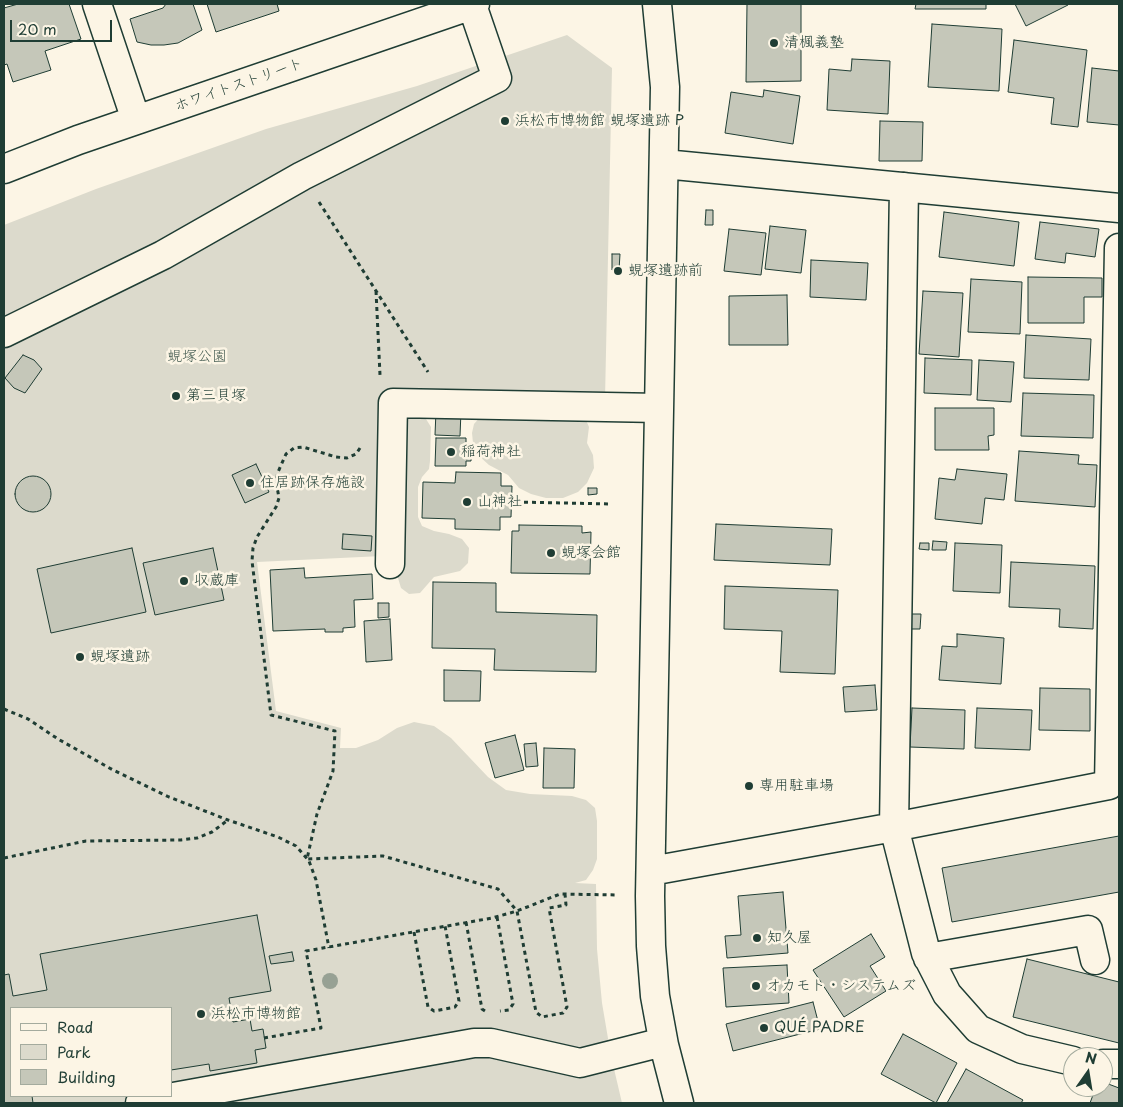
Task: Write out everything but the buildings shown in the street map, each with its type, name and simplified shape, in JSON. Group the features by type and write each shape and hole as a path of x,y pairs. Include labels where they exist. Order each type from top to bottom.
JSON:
{"street":[{"path":"97,4 136,120"},
{"path":"4,333 163,255 302,176 497,78 473,4"},
{"name":"ホワイトストリート","path":"4,169 78,140 473,4"},
{"path":"658,4 665,86 651,946 655,996 663,1042 679,1103"},
{"path":"664,164 1119,208"},
{"path":"904,187 894,827 928,958 947,994 978,1029 1022,1049 1063,1059"},
{"path":"651,870 894,827 1109,785 1116,613 1119,248"},
{"path":"390,564 393,403 659,408"},
{"path":"928,958 1088,930 1095,960"},
{"path":"140,1103 474,1043 491,1043 580,1063 663,1042"}],"path":[{"path":"302,176 448,404"},
{"path":"376,291 380,377"},
{"path":"307,859 317,814 333,771 335,732 271,715 252,561 253,548 257,537 276,507 279,498 276,481 286,454 294,448 303,447 336,457 346,458 356,454 362,446"},
{"path":"516,502 611,504"},
{"path":"4,709 28,719 58,739 113,770 169,798 296,846 307,859 316,880 328,948"},
{"path":"4,858 86,841 181,840 197,838 212,832 228,820"},
{"path":"307,859 383,856 498,889 517,911 536,1012 542,1017 563,1013 567,1007 549,908 566,905 565,894"},
{"path":"264,1038 320,1028 306,951 497,917 560,894 604,894"},
{"path":"495,1012 509,1010 513,1004 497,917"},
{"path":"466,922 482,1009 488,1014"},
{"path":"414,932 428,1007 434,1011 455,1007 459,1001 446,926"}],"green space":[{"name":"蜆塚公園","path":"567,35 612,68 605,399 394,395 382,556 257,562 276,711 341,728 340,748 356,748 378,740 397,728 414,722 434,726 451,738 488,777 506,790 530,794 572,796 586,800 595,808 597,859 593,870 586,880 575,883 596,884 597,949 602,1003 611,1056 622,1103 4,1103 4,225 96,189 266,129 417,86"},
{"path":"419,415 426,419 431,427 429,469 422,477 418,487 418,517 422,526 462,539 469,548 468,563 460,571 434,577 420,593 409,594 401,588 398,578 403,421 411,416"},
{"path":"482,415 586,420 589,427 587,443 593,455 594,468 587,483 578,492 563,498 546,498 519,488 508,475 489,465 479,456 473,443 472,433 474,424"}],"place":[{"name":"清楓義塾","path":"774,43"},
{"name":"浜松市博物館 蜆塚遺跡 P","path":"505,121"},
{"name":"蜆塚遺跡前","path":"618,271"},
{"name":"第三貝塚","path":"176,396"},
{"name":"稲荷神社","path":"451,452"},
{"name":"住居跡保存施設","path":"250,483"},
{"name":"山神社","path":"467,502"},
{"name":"蜆塚会館","path":"551,553"},
{"name":"収蔵庫","path":"184,581"},
{"name":"蜆塚遺跡","path":"80,657"},
{"name":"専用駐車場","path":"749,786"},
{"name":"知久屋","path":"757,938"},
{"name":"オカモト・システムズ","path":"756,986"},
{"name":"浜松市博物館","path":"201,1014"},
{"name":"QUÉ PADRE","path":"764,1028"}]}
